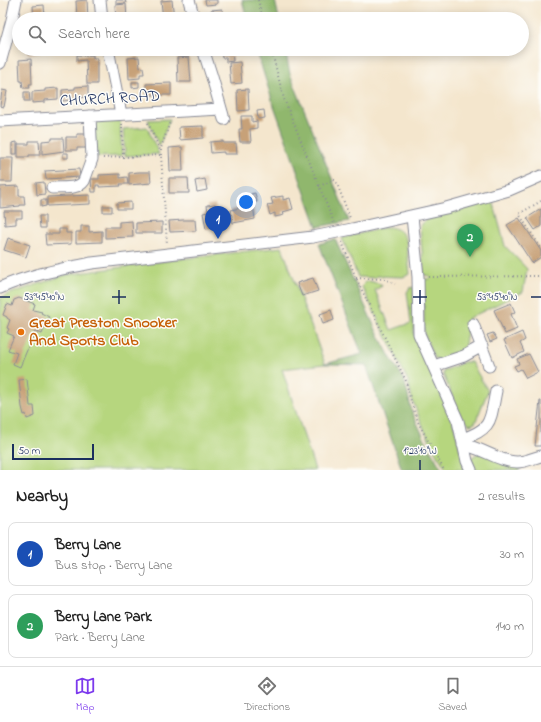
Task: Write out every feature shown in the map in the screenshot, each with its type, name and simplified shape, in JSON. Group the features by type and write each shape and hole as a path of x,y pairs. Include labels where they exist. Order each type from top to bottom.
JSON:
{"street":[{"path":"13,12 16,0"},
{"path":"100,0 101,12"},
{"path":"189,0 192,12"},
{"path":"0,63 5,49 12,18"},
{"path":"109,56 121,114"},
{"name":"CHURCH ROAD","path":"0,121 174,111 222,114 205,56"},
{"path":"52,188 80,185 84,181 92,159 90,116"},
{"path":"0,288 12,282 66,268 167,254 313,237 352,229 446,208 509,190 541,176"},
{"path":"412,216 418,277 419,334 458,421 467,461 471,470"},
{"path":"473,324 489,366"},
{"path":"434,366 464,356 482,346"},
{"path":"463,442 484,428 490,422 496,391"},
{"path":"463,442 510,462 523,462 541,456"}],"path":[{"path":"258,0 261,12"},
{"path":"273,56 284,99 334,223"},
{"path":"167,254 161,148 174,111"},
{"path":"143,113 161,154"},
{"path":"121,114 123,157"},
{"path":"92,159 161,154"},
{"path":"319,186 334,180 336,181 352,229"},
{"path":"541,201 519,214 541,248"},
{"path":"340,237 356,278 406,381 418,422 444,470"},
{"path":"418,277 541,276"},
{"path":"356,278 384,279 395,284"}],"green space":[{"path":"242,0 275,0 278,12 245,12"},
{"path":"258,56 286,56 290,74 349,221 317,227 273,103"},
{"path":"170,119 159,146 148,120"},
{"path":"120,121 122,156 95,157 93,130 96,122"},
{"path":"147,127 159,154 125,156 123,129"},
{"path":"493,201 505,246 527,269 523,292 469,318 464,351 440,360 434,358 424,334 424,279 429,279 430,276 424,275 420,227 425,220"},
{"path":"387,227 398,230 406,239 410,274 403,277 358,277 342,238"},
{"path":"335,239 376,330 390,357 404,379 412,412 425,440 442,470 402,470 366,365 325,364 362,354 319,244"},
{"path":"282,247 325,364 282,369 315,470 0,470 0,299 6,295 65,275"},
{"path":"369,281 381,284 382,286 375,290 391,330 411,323 407,292 410,288 414,287 414,334 446,404 455,429 464,466 463,470 447,470 437,455 423,427 412,399 408,381 362,287 365,282"},
{"path":"464,362 471,362 488,391 475,423 470,425 460,415 443,374 444,371"},
{"path":"478,453 520,466 520,470 475,470 471,458"}],"building":[{"path":"87,0 88,12 77,12 76,1"},
{"path":"116,0 125,0 126,3 116,4"},
{"path":"172,0 173,12 162,12 161,1"},
{"path":"205,0 217,0 217,4 206,5"},
{"path":"126,4 127,12 116,12 115,5"},
{"path":"44,5 44,12 33,12 33,6"},
{"path":"222,9 222,12 211,12 211,10"},
{"path":"77,56 93,56 93,58 97,58 97,84 87,84 86,60 77,61"},
{"path":"222,56 233,56 233,61 226,62 226,58 222,58"},
{"path":"139,57 140,68 143,67 144,74 140,74 140,78 129,79 128,58"},
{"path":"189,57 191,82 178,82 177,58"},
{"path":"31,59 32,84 29,84 30,88 23,88 22,81 20,81 19,60"},
{"path":"240,62 242,83 231,84 229,63"},
{"path":"132,82 139,82 139,87 132,88"},
{"path":"171,83 171,95 147,95 146,84"},
{"path":"88,86 88,97 62,101 62,90"},
{"path":"58,88 58,99 32,103 32,92"},
{"path":"248,89 249,110 238,111 237,90"},
{"path":"2,90 7,91 4,107 0,106"},
{"path":"24,92 29,92 30,101 24,101"},
{"path":"264,110 265,118 258,119 257,111"},
{"path":"241,116 252,116 252,122 257,121 257,128 250,129 251,142 240,142 239,129 242,129"},
{"path":"203,126 203,138 180,140 179,127"},
{"path":"77,134 87,134 88,148 66,150 66,137 77,137"},
{"path":"52,138 63,138 64,151 42,154 42,141 52,140"},
{"path":"29,141 39,141 40,155 18,157 18,144 29,144"},
{"path":"223,141 223,143 236,143 237,154 224,154 224,152 211,153 210,142"},
{"path":"17,142 17,154 12,154 12,143"},
{"path":"182,147 183,171 170,171 169,148"},
{"path":"63,153 68,153 68,158 63,158"},
{"path":"0,158 13,158 12,182 0,182"},
{"path":"79,169 80,177 46,179 45,171"},
{"path":"150,172 151,183 129,185 129,173"},
{"path":"120,174 120,178 127,177 128,184 120,184 121,186 99,187 99,185 96,185 96,192 92,192 91,179 99,179 99,175"},
{"path":"169,178 188,178 189,193 169,193"},
{"path":"205,179 207,190 197,192 195,181"},
{"path":"44,182 45,194 37,195 36,183"},
{"path":"19,186 19,196 24,196 25,205 0,208 0,187"},
{"path":"255,193 257,202 253,202 251,194"},
{"path":"90,195 90,204 47,206 47,197"},
{"path":"283,196 283,200 290,198 293,209 283,212 284,215 275,217 275,213 270,215 267,205 273,204 271,198"},
{"path":"41,200 46,200 46,206 41,207"},
{"path":"131,202 131,209 117,209 117,203"},
{"path":"215,204 216,210 219,210 222,225 206,229 203,213 208,212 207,205"},
{"path":"253,205 255,219 233,223 231,210"},
{"path":"103,206 112,206 112,212 103,212"},
{"path":"541,209 541,226 535,230 527,218"},
{"path":"4,211 22,211 22,218 16,218 16,224 5,225"},
{"path":"39,216 45,216 45,228 40,228"},
{"path":"519,218 541,251 541,257 532,263 507,225"},
{"path":"195,220 196,231 170,232 169,221"},
{"path":"132,221 133,237 105,238 105,227 119,227 119,222"},
{"path":"162,222 162,233 136,233 136,223"},
{"path":"81,226 89,226 89,232 102,231 102,242 76,243 76,232 81,232"},
{"path":"59,229 66,229 66,233 71,233 71,244 46,245 45,234 59,234"},
{"path":"8,238 30,245 26,257 4,250"},
{"path":"313,278 318,291 302,296 297,283"},
{"name":"Great Preston Snooker And Sports Club","path":"19,298 35,304 33,310 42,312 41,313 49,317 42,334 35,331 20,367 13,364 17,353 8,350 14,336 7,333 10,320 3,315 7,304 12,306 14,300"},
{"path":"511,303 515,312 511,314 517,329 505,334 494,310"},
{"path":"331,310 334,320 323,324 320,314"},
{"path":"522,332 525,340 520,343 524,352 512,358 504,340"},
{"path":"493,333 497,339 490,342 487,335"},
{"path":"529,354 538,372 526,378 521,369 517,371 514,366 519,364 517,359"},
{"path":"27,379 30,406 34,406 35,416 27,419 26,414 24,415 22,407 19,380"},
{"path":"540,401 541,446 535,446"}],"place":[{"name":"Berry Lane","path":"218,239"},
{"name":"Berry Lane Park","path":"470,257"},
{"name":"Great Preston Snooker And Sports Club","path":"21,332"}]}
